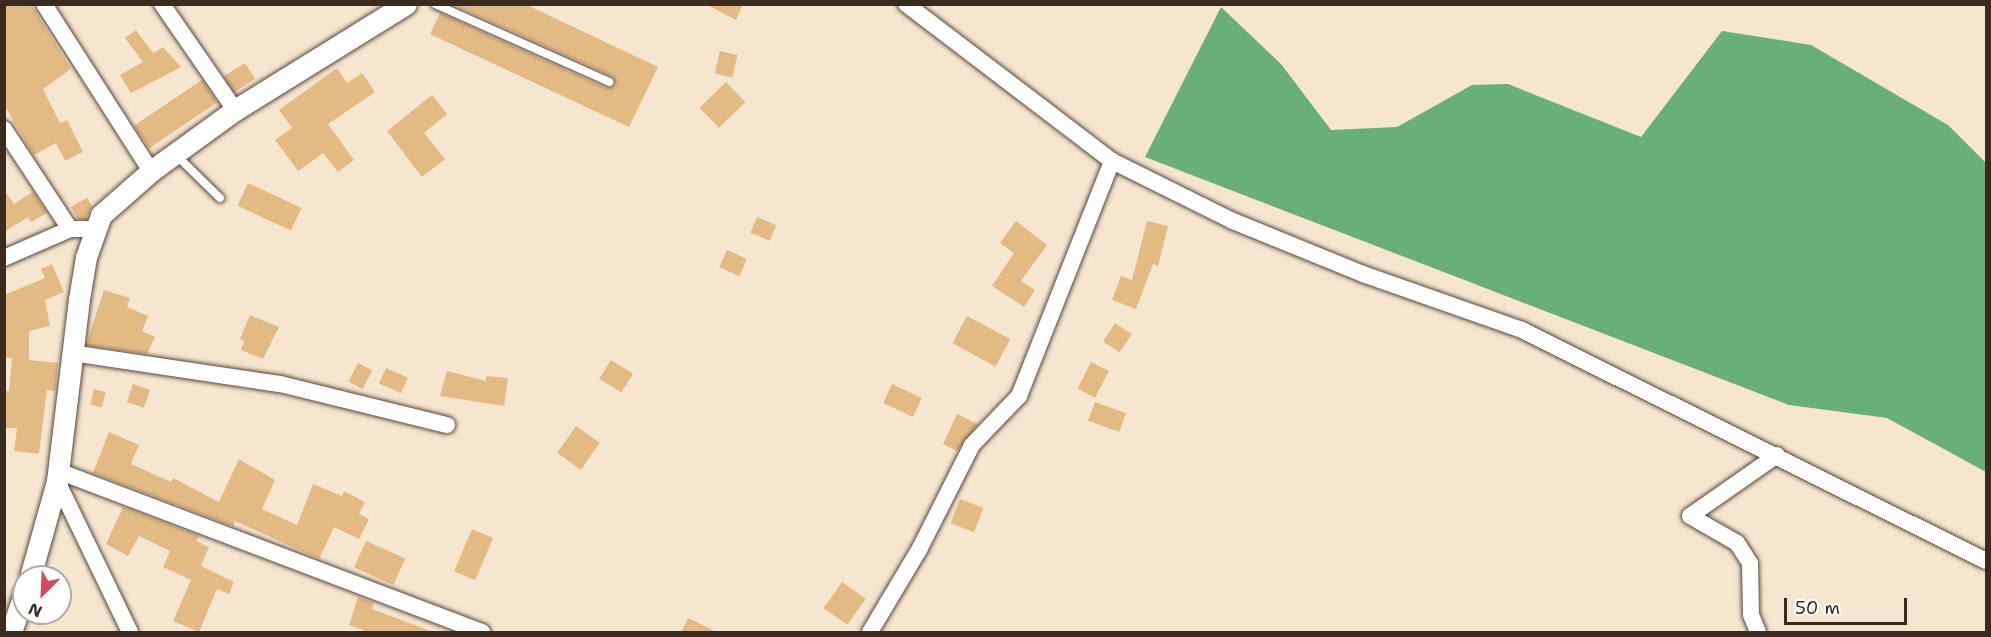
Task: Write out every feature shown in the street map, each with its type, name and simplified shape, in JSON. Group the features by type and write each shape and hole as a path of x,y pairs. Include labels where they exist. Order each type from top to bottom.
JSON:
{"street":[{"path":"44,4 151,171"},
{"path":"162,4 235,110"},
{"path":"33,565 58,476 72,353 93,229 111,204 151,171 235,110 406,4"},
{"path":"906,4 1112,161 1233,221 1363,274 1522,330 1986,561"},
{"path":"4,129 70,229"},
{"path":"870,633 920,548 972,445 1019,396 1112,161"},
{"path":"5,258 70,229 93,229"},
{"path":"72,353 280,384 447,425"},
{"path":"1758,633 1751,615 1750,563 1737,543 1690,516 1777,455"},
{"path":"58,476 130,633"},
{"path":"58,476 482,633"}],"lane":[{"path":"435,4 609,82"},
{"path":"175,154 220,198"}],"green space":[{"path":"1221,7 1281,64 1331,130 1397,127 1472,85 1508,84 1641,137 1722,31 1811,45 1948,125 1986,163 1986,472 1887,418 1789,405 1145,157"}],"building":[{"path":"4,4 31,4 71,69 43,89 60,123 67,120 83,152 65,161 56,143 34,155 4,105"},
{"path":"452,4 525,4 658,67 629,127 430,34 440,13 606,88 615,85 612,76"},
{"path":"705,4 743,4 736,20"},
{"path":"136,30 153,53 163,47 181,67 131,93 120,75 143,62 125,38"},
{"path":"720,51 738,55 732,77 715,73"},
{"path":"245,63 255,79 234,92 224,76"},
{"path":"337,68 347,83 362,73 375,92 328,124 354,160 338,172 323,153 298,171 275,140 292,128 279,110"},
{"path":"202,80 217,102 149,148 134,126"},
{"path":"726,82 745,102 719,128 699,108"},
{"path":"432,95 447,114 424,133 445,159 422,177 387,131"},
{"path":"248,183 301,208 291,231 237,206"},
{"path":"4,190 14,204 33,192 47,213 31,222 28,217 4,232"},
{"path":"87,198 92,206 86,219 78,219 71,207"},
{"path":"757,217 776,225 770,241 750,233"},
{"path":"1016,221 1047,245 1021,281 1035,290 1024,307 992,286 1014,253 1000,243"},
{"path":"1147,221 1168,226 1158,266 1153,264 1136,309 1112,300 1121,276 1132,280"},
{"path":"727,250 747,259 739,276 719,267"},
{"path":"52,264 64,292 45,300 50,326 29,331 29,360 58,363 55,391 47,390 39,454 14,451 17,428 4,428 4,391 9,391 12,358 4,358 4,295 45,278 41,269"},
{"path":"104,290 130,298 127,307 148,316 142,331 155,337 147,354 86,345"},
{"path":"250,315 279,327 263,359 241,350 244,341 240,339"},
{"path":"967,316 1010,339 996,366 952,343"},
{"path":"1115,323 1132,334 1120,352 1103,341"},
{"path":"611,360 633,374 621,392 599,379"},
{"path":"1091,362 1109,371 1095,398 1077,389"},
{"path":"358,363 372,370 363,389 348,382"},
{"path":"386,368 408,378 401,393 379,384"},
{"path":"447,371 486,381 486,376 508,378 504,406 440,396"},
{"path":"133,384 150,390 144,408 127,402"},
{"path":"892,384 922,398 913,417 883,403"},
{"path":"94,389 106,392 102,407 90,405"},
{"path":"1095,402 1126,413 1119,432 1088,421"},
{"path":"957,414 978,424 957,451 943,444"},
{"path":"576,426 600,443 581,470 557,453"},
{"path":"109,432 139,445 131,464 171,482 173,478 219,502 239,459 275,480 262,509 297,525 313,484 342,496 344,491 365,502 359,514 369,519 359,539 334,527 319,559 235,521 233,526 93,473"},
{"path":"960,499 983,508 974,532 951,523"},
{"path":"123,507 199,536 196,541 209,547 201,566 234,582 229,594 217,589 199,632 173,621 191,580 163,567 170,551 139,536 128,556 106,544"},
{"path":"472,529 493,538 475,580 454,571"},
{"path":"366,541 405,558 393,585 354,567"},
{"path":"842,582 866,599 847,625 824,608"},
{"path":"358,597 374,603 372,609 436,633 371,633 349,625"},
{"path":"688,618 719,633 681,633"}]}
